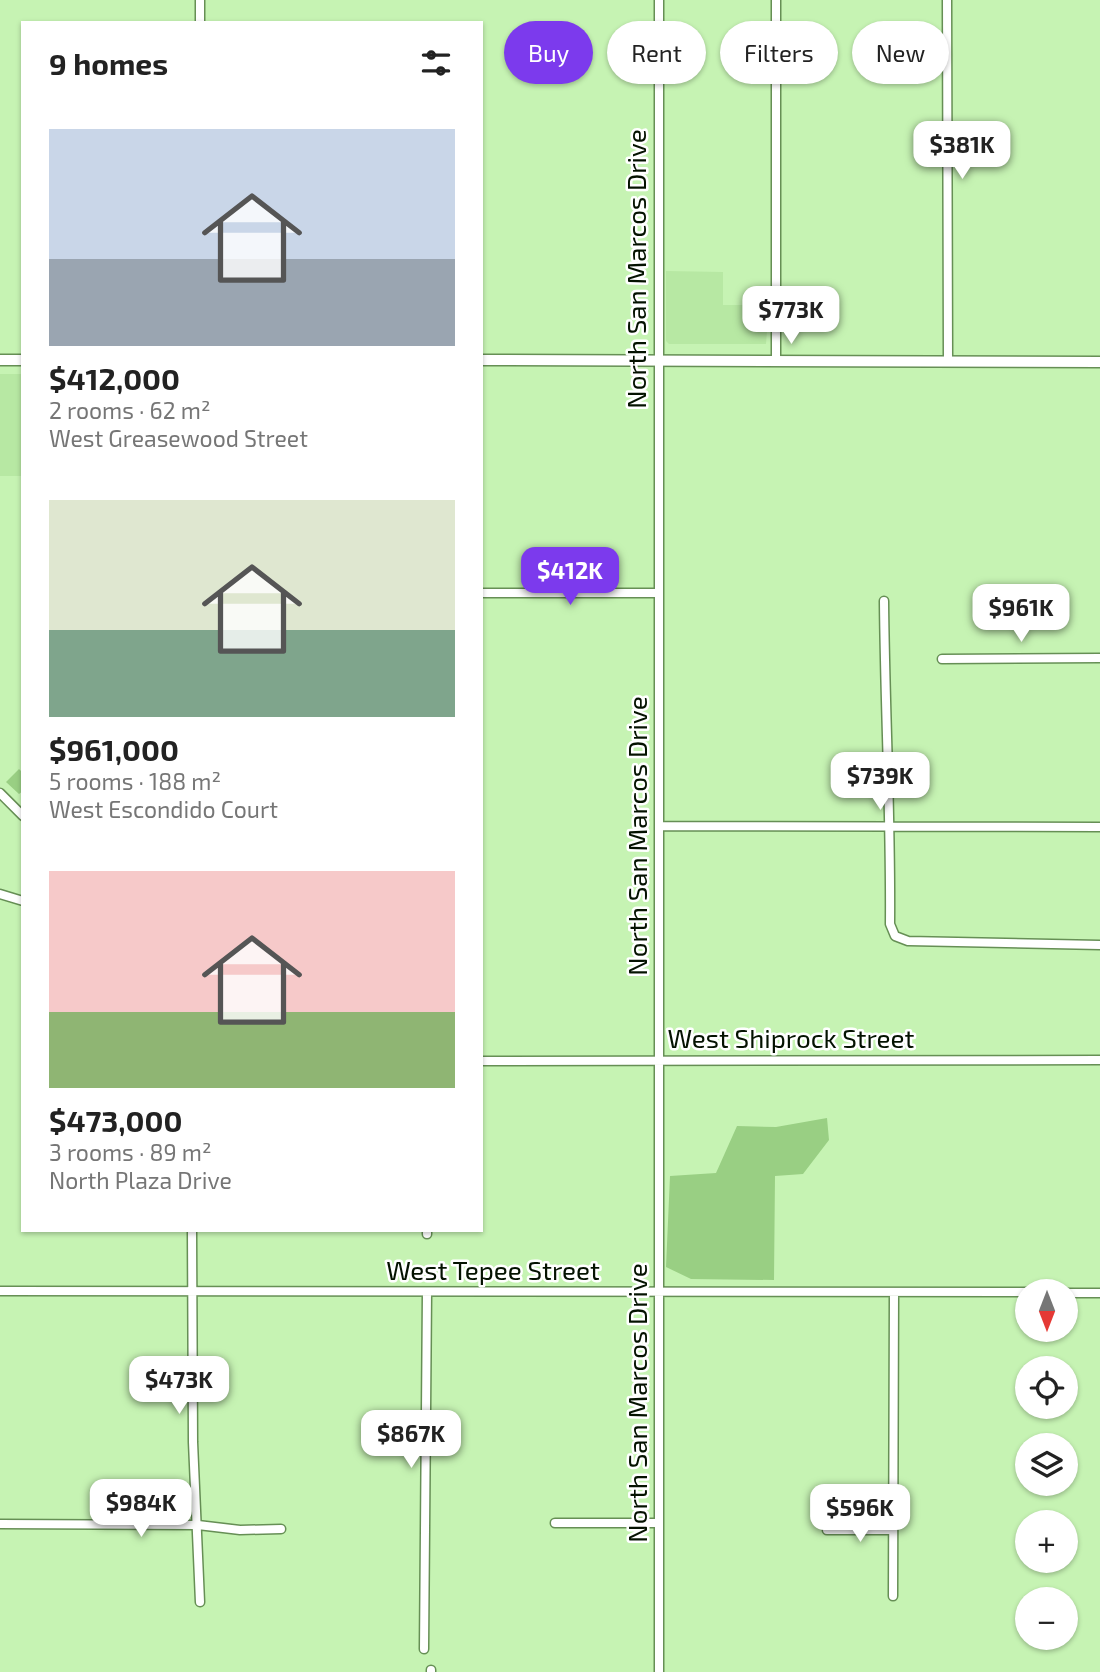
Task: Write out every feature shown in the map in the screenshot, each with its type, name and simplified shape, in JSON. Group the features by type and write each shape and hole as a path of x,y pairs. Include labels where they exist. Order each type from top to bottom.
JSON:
{"main road":[{"path":"0,360 21,360"},
{"path":"483,360 1100,362"}],"street":[{"path":"200,0 200,21"},
{"name":"North San Marcos Drive","path":"659,0 659,1672"},
{"path":"776,0 776,361"},
{"path":"947,0 948,361"},
{"path":"483,593 658,593"},
{"path":"884,601 885,709 891,827 890,924 895,936 908,941 1100,945"},
{"path":"942,659 1100,658"},
{"path":"0,793 4,804 21,815"},
{"path":"659,826 1100,827"},
{"path":"0,894 21,900"},
{"name":"West Shiprock Street","path":"483,1061 1100,1060"},
{"path":"192,1232 200,1602"},
{"name":"West Tepee Street","path":"0,1291 1015,1293"},
{"path":"424,1649 427,1292"},
{"path":"893,1596 894,1292"},
{"path":"1078,1293 1100,1293"},
{"path":"555,1523 659,1523"},
{"path":"0,1524 198,1525 240,1530 281,1530"},
{"path":"827,1530 893,1530"}],"shaded area":[{"path":"666,271 723,272 723,305 769,305 766,344 669,344 666,341"},
{"path":"0,374 21,374 21,476 0,476"},
{"path":"19,769 21,771 19,794 6,782"},
{"path":"827,1118 829,1140 803,1174 775,1176 774,1280 691,1279 666,1267 670,1176 716,1173 737,1126 776,1127"}]}
